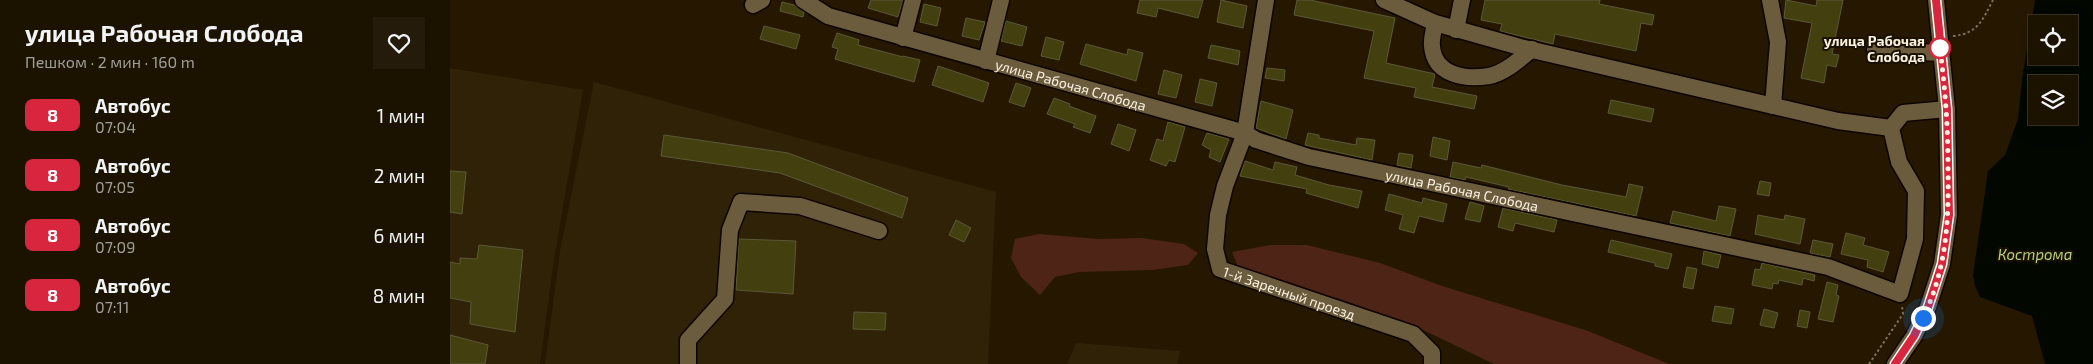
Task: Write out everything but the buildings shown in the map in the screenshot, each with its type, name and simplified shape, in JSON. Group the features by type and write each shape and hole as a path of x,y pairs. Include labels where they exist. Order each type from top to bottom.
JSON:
{"street":[{"name":"улица Рабочая Слобода","path":"803,0 828,16 1245,133 1256,140 1309,157 1828,267 1900,294"},
{"path":"903,38 913,0"},
{"path":"986,61 1001,0"},
{"name":"1-й Заречный проезд","path":"1263,0 1245,133 1218,215 1215,249 1220,270 1413,334 1432,353 1432,364"},
{"path":"1384,0 1435,23 1456,30 1838,121 1891,128"},
{"path":"1456,30 1462,0"},
{"path":"1770,0 1778,42 1773,106"},
{"path":"1895,364 1914,336 1928,307 1942,264 1949,215 1947,109 1936,0"},
{"path":"1435,23 1432,46 1438,65 1449,73 1466,77 1490,76 1513,64 1532,49"},
{"path":"1875,50 1940,45"},
{"path":"1891,128 1903,113 1947,109"},
{"path":"1891,128 1899,162 1916,191 1915,239 1900,294"},
{"path":"688,364 688,340 725,299 730,230 741,202 800,206 879,231"}],"path":[{"path":"1940,45 1979,26 1993,0"},
{"path":"1869,364 1903,314 1900,294"}],"shaded area":[{"path":"450,68 583,90 553,266 540,364 450,364"},
{"path":"594,82 996,192 988,364 545,364 560,251"},
{"path":"1039,234 1099,239 1142,238 1184,244 1198,253 1188,265 1152,270 1079,272 1055,277 1040,295 1021,277 1011,258 1015,239"},
{"path":"1270,245 1307,245 1380,263 1442,286 1588,331 1669,364 1494,364 1419,328 1340,299 1283,285 1239,269 1232,252"},
{"path":"1076,343 1180,351 1177,364 1067,364"}],"water":[{"name":"Кострома","path":"2035,0 2093,0 2093,364 2045,364 2032,316 1980,297 1975,286 1973,275 1988,171 2005,155 2018,119 2028,43 2028,65 2078,65 2078,15 2033,15"}],"bus line":[{"name":"8","path":"1895,364 1914,336 1936,285 1942,264 1949,215 1947,109 1936,0"}],"place":[{"name":"улица Рабочая Слобода","path":"1940,48"}],"route":[{"path":"1923,318 1942,264 1949,215 1947,109 1940,48"}]}
